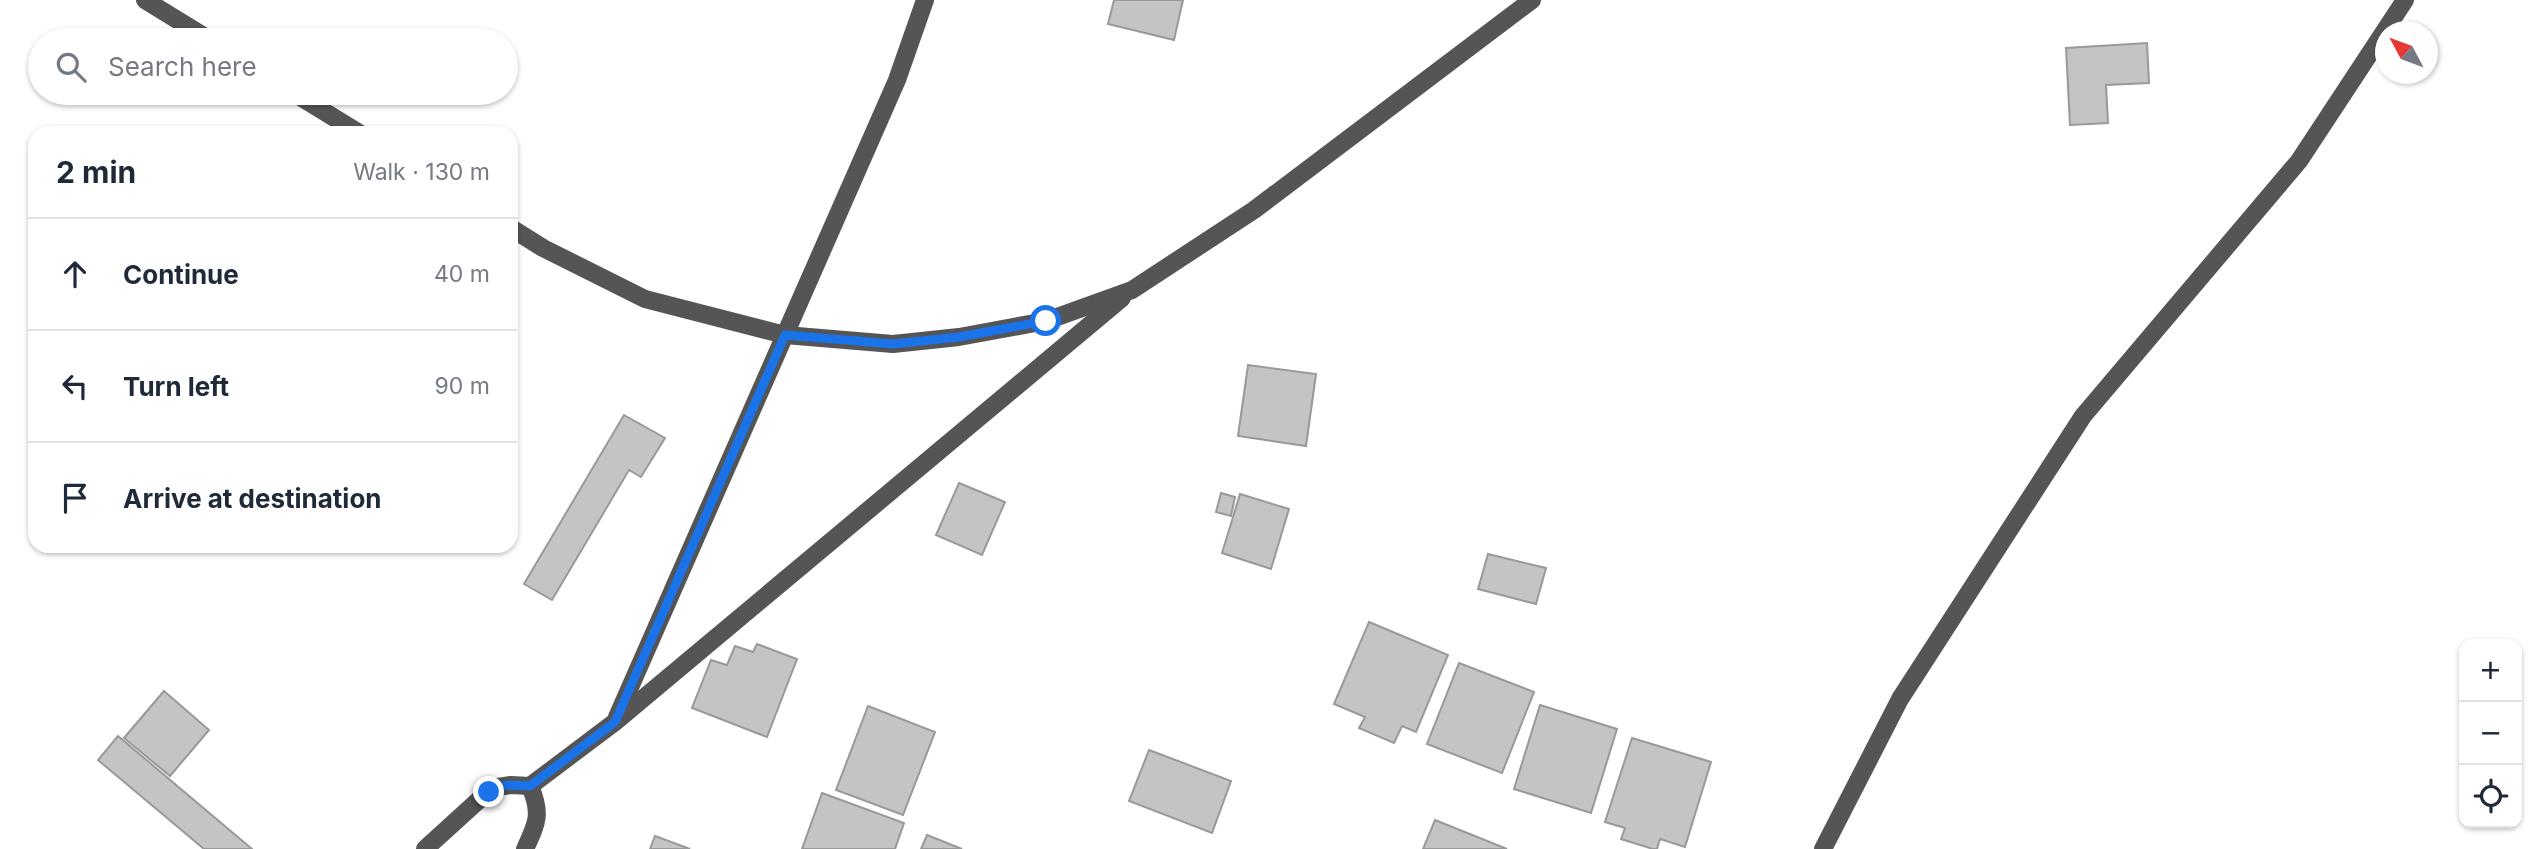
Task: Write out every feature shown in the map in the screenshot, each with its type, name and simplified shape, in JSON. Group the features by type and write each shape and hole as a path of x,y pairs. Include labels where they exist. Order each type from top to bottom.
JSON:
{"street":[{"path":"145,0 190,28"},
{"path":"615,722 897,80 925,0"},
{"path":"425,849 492,788 530,786 615,722 1132,290 1254,210 1532,0"},
{"path":"1823,849 1900,699 2083,416 2299,161 2405,0"},
{"path":"314,105 348,126"},
{"path":"518,232 543,248 645,299 785,335 893,344 959,337 1046,321 1132,290"},
{"path":"525,849 537,824 538,805 530,786"}],"building":[{"path":"1114,0 1183,0 1174,40 1108,24"},
{"path":"2147,43 2149,83 2106,85 2108,123 2070,125 2066,48"},
{"path":"1248,365 1316,374 1306,446 1238,436"},
{"path":"624,415 665,438 641,477 629,470 552,600 524,584"},
{"path":"959,483 1005,502 982,555 936,535"},
{"path":"1221,493 1235,497 1231,516 1216,512"},
{"path":"1240,494 1289,509 1271,569 1222,553"},
{"path":"1488,554 1546,568 1536,604 1478,589"},
{"path":"1369,622 1448,655 1416,732 1402,726 1394,743 1359,728 1365,717 1334,704"},
{"path":"757,644 797,659 767,737 692,708 711,660 727,665 735,646 753,652"},
{"path":"1459,663 1534,692 1502,773 1427,744"},
{"path":"164,691 209,730 170,776 124,738"},
{"path":"1540,705 1617,729 1591,813 1514,789"},
{"path":"868,706 935,732 903,815 836,790"},
{"path":"118,736 252,849 204,849 98,760"},
{"path":"1632,738 1711,762 1685,847 1660,839 1657,849 1653,849 1621,839 1625,828 1605,822"},
{"path":"1149,750 1231,781 1212,833 1129,801"},
{"path":"822,793 904,823 895,849 802,849"},
{"path":"1435,820 1507,849 1423,849"},
{"path":"927,835 962,849 921,849"},
{"path":"655,836 690,849 650,849"}],"route":[{"path":"489,792 492,788 511,785 530,786 615,722 785,335 893,344 959,337 1046,321"}]}
